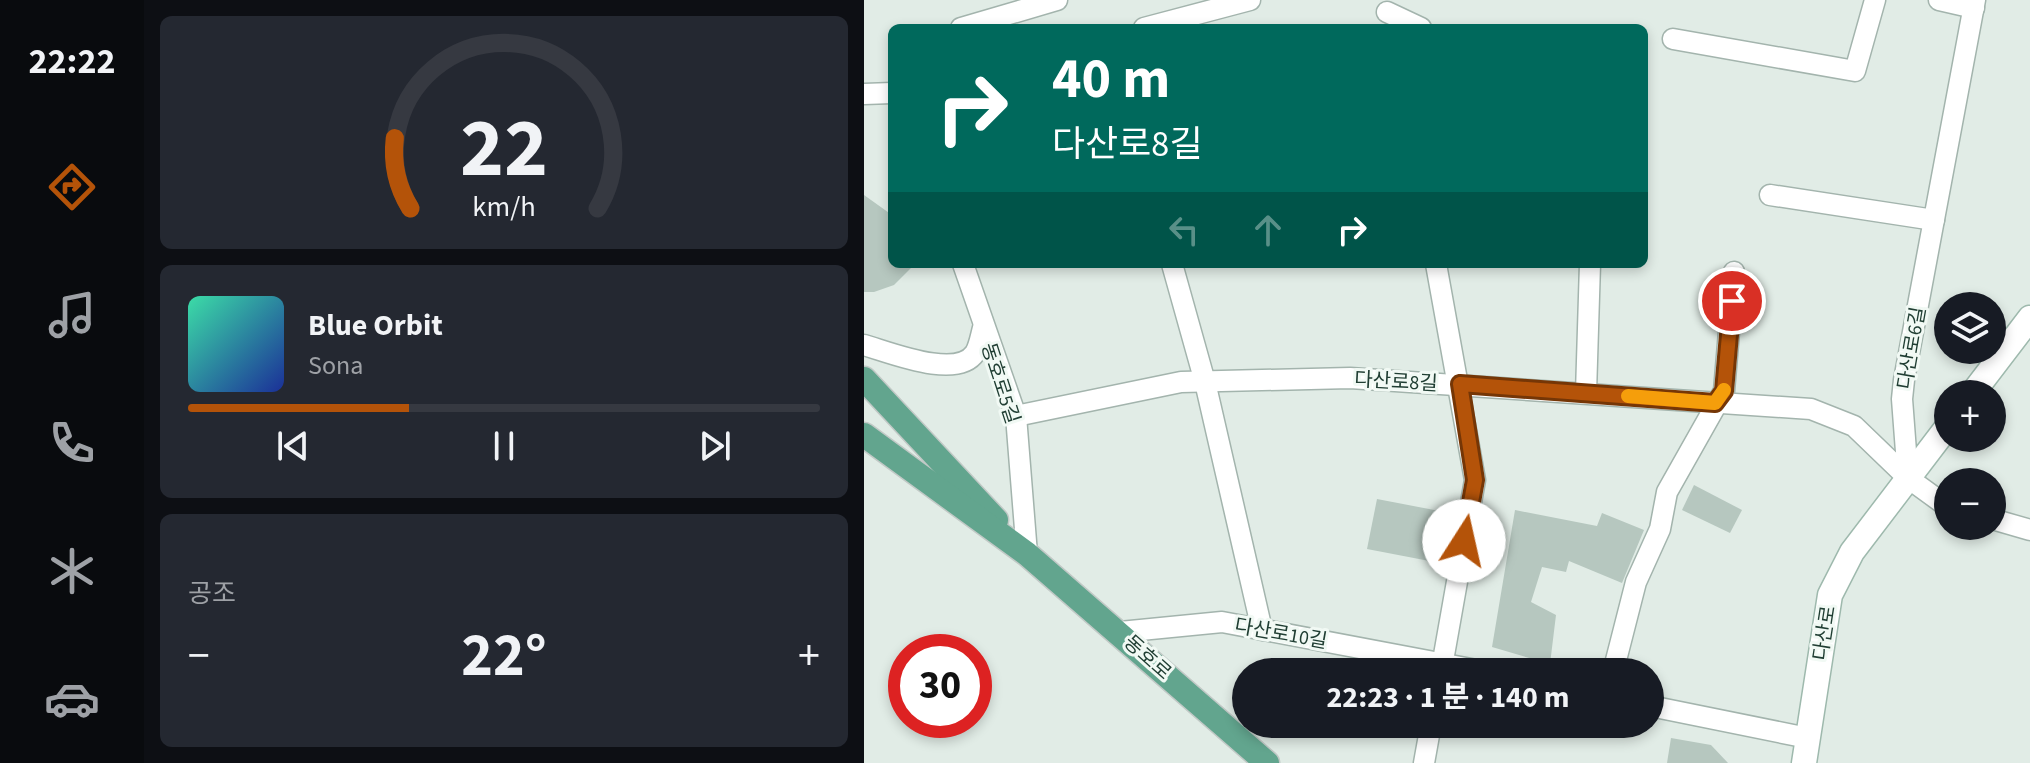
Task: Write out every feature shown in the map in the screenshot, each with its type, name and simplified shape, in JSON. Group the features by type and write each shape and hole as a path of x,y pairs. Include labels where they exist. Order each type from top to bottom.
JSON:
{"main road":[{"path":"1983,380 2030,318"},
{"name":"동호로","path":"864,379 1027,554"},
{"name":"동호로","path":"864,435 1027,554 1267,763"},
{"name":"다산로","path":"1804,763 1830,595 1852,552 1934,444"}],"street":[{"path":"975,24 1057,0"},
{"path":"1159,24 1250,0"},
{"path":"1673,39 1855,71 1875,0"},
{"name":"다산로6길","path":"1908,478 1902,399 1974,4 1939,0"},
{"path":"1389,13 1412,24"},
{"path":"864,94 888,93"},
{"path":"1770,195 1934,220"},
{"name":"동호로5길","path":"964,268 1016,416 1027,554"},
{"path":"1173,268 1205,382 1262,630"},
{"path":"1437,268 1475,480 1444,658"},
{"path":"1586,393 1590,268"},
{"path":"1617,658 1636,582 1660,529 1667,492 1701,438 1715,403 1724,391 1734,272"},
{"path":"864,345 936,364 958,365 975,354 983,328"},
{"name":"다산로8길","path":"1016,416 1181,382 1350,378 1460,384 1811,409 1854,426 1908,478"},
{"path":"1908,478 1934,497"},
{"path":"2006,523 2030,530"},
{"name":"다산로10길","path":"1120,632 1222,622 1398,658"},
{"path":"1664,709 1808,738"},
{"path":"1424,763 1428,738"}],"building":[{"path":"864,195 888,212 888,268 911,268 894,285 864,292"},
{"path":"1694,485 1742,510 1730,533 1682,510"},
{"path":"1377,499 1455,514 1445,564 1367,549"},
{"path":"1515,510 1597,526 1602,513 1644,530 1622,583 1569,561 1566,572 1542,567 1531,602 1556,615 1551,658 1530,658 1492,647"},
{"path":"1671,738 1711,745 1728,763 1667,763"}],"slow traffic":[{"path":"1628,396 1715,403 1724,390"}],"route":[{"path":"1464,541 1475,480 1460,384 1715,403 1724,391 1732,301"}]}
